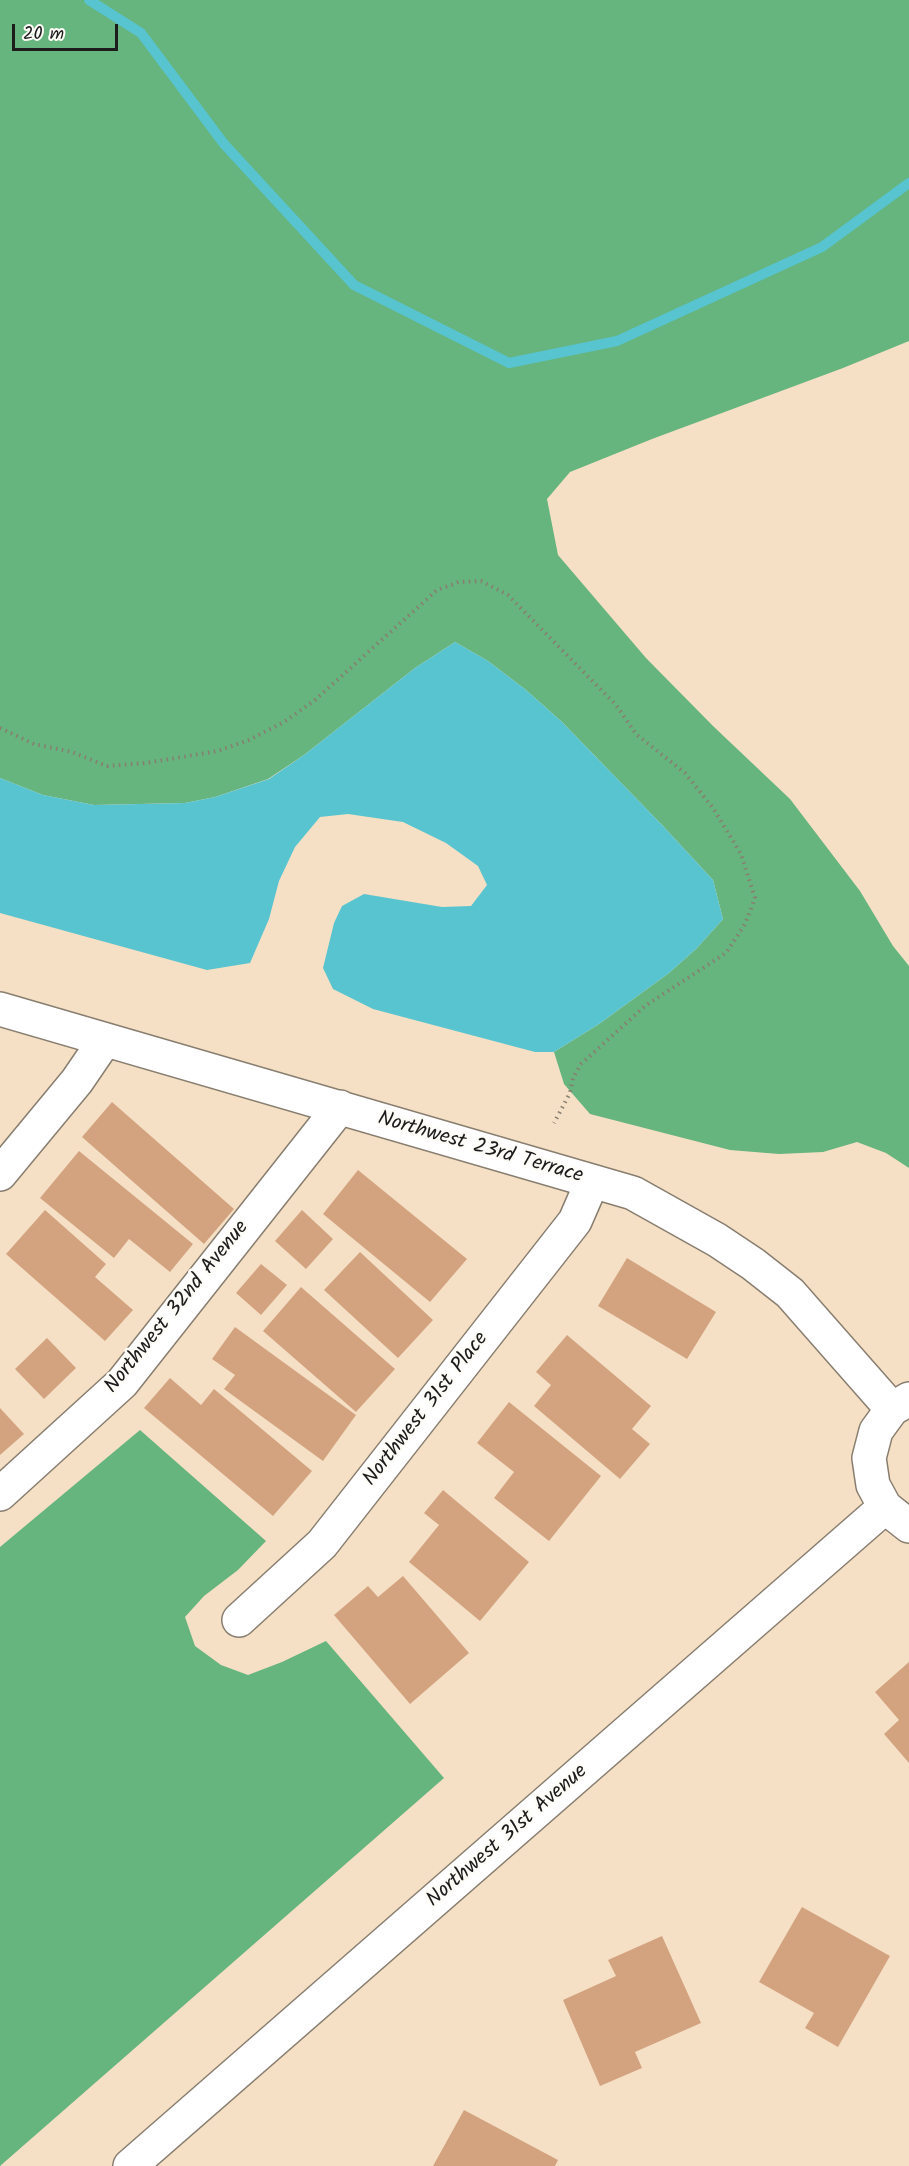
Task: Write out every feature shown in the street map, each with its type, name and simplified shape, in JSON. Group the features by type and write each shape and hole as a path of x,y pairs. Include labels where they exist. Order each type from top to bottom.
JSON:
{"street":[{"name":"Northwest 23rd Terrace","path":"0,1009 633,1193 717,1240 790,1293 901,1404"},
{"path":"0,1174 77,1081 105,1040"},
{"name":"Northwest 32nd Avenue","path":"0,1494 122,1383 340,1107"},
{"name":"Northwest 31st Place","path":"239,1620 322,1544 575,1221 592,1182"},
{"path":"897,1516 873,1485 869,1458 876,1431 901,1404"},
{"name":"Northwest 31st Avenue","path":"130,2166 897,1516"}],"path":[{"path":"0,728 34,744 72,752 107,765 146,763 218,751 249,740 284,722 315,700 437,590 459,582 481,581 508,595 616,705 636,734 685,773 713,808 741,854 756,898 745,924 726,953 645,1006 581,1064 573,1078 570,1093 554,1123"}],"green space":[{"path":"0,0 909,0 909,341 570,472 547,499 558,555 646,658 790,799 860,891 893,946 909,966 909,1168 886,1153 857,1142 823,1152 779,1154 730,1150 590,1114 564,1084 554,1052 599,1024 669,973 697,948 723,919 713,880 663,826 562,722 526,690 488,661 455,642 415,668 304,755 268,779 215,797 185,803 94,805 43,795 0,778"},
{"path":"140,1430 266,1541 238,1570 204,1596 185,1617 195,1646 221,1665 248,1675 326,1641 444,1778 0,2166 0,1547"}],"water":[{"path":"455,642 488,661 526,690 562,722 663,826 713,880 723,919 697,948 669,973 599,1024 554,1052 535,1052 373,1009 333,989 323,968 334,923 342,906 364,894 442,907 471,906 487,885 478,866 446,843 403,822 348,814 320,817 295,847 279,881 269,919 250,963 207,970 0,913 0,778 43,795 94,805 185,803 215,797 269,779 304,755 415,668"}],"building":[{"path":"112,1102 234,1209 204,1244 82,1137"},
{"path":"79,1151 193,1244 170,1272 129,1239 114,1258 40,1198"},
{"path":"358,1170 467,1259 430,1302 323,1214"},
{"path":"45,1210 106,1264 95,1277 133,1310 105,1341 6,1254"},
{"path":"302,1210 333,1239 306,1269 275,1241"},
{"path":"360,1252 433,1320 398,1358 324,1290"},
{"path":"627,1258 716,1312 687,1359 598,1306"},
{"path":"261,1264 287,1285 261,1315 236,1293"},
{"path":"301,1287 395,1369 356,1412 263,1331"},
{"path":"235,1327 356,1415 323,1461 224,1389 235,1375 212,1359"},
{"path":"567,1335 651,1406 632,1429 650,1444 620,1479 534,1406 551,1385 536,1372"},
{"path":"47,1338 76,1368 44,1399 15,1369"},
{"path":"170,1378 201,1405 214,1389 312,1471 273,1516 144,1408"},
{"path":"509,1402 601,1476 549,1541 494,1498 514,1472 477,1443"},
{"path":"0,1408 24,1434 0,1455"},
{"path":"443,1490 529,1562 480,1621 409,1562 439,1525 424,1513"},
{"path":"403,1576 469,1653 410,1704 334,1615 368,1586 378,1597"},
{"path":"909,1662 909,1763 884,1734 899,1720 875,1692"},
{"path":"802,1907 890,1956 838,2047 805,2028 814,2013 759,1982"},
{"path":"662,1936 701,2023 635,2052 642,2068 600,2086 563,2000 616,1976 608,1960"},
{"path":"464,2110 558,2160 555,2166 433,2166"}],"waterway":[{"path":"89,0 141,33 224,144 354,285 509,363 617,341 822,247 909,183"}]}
